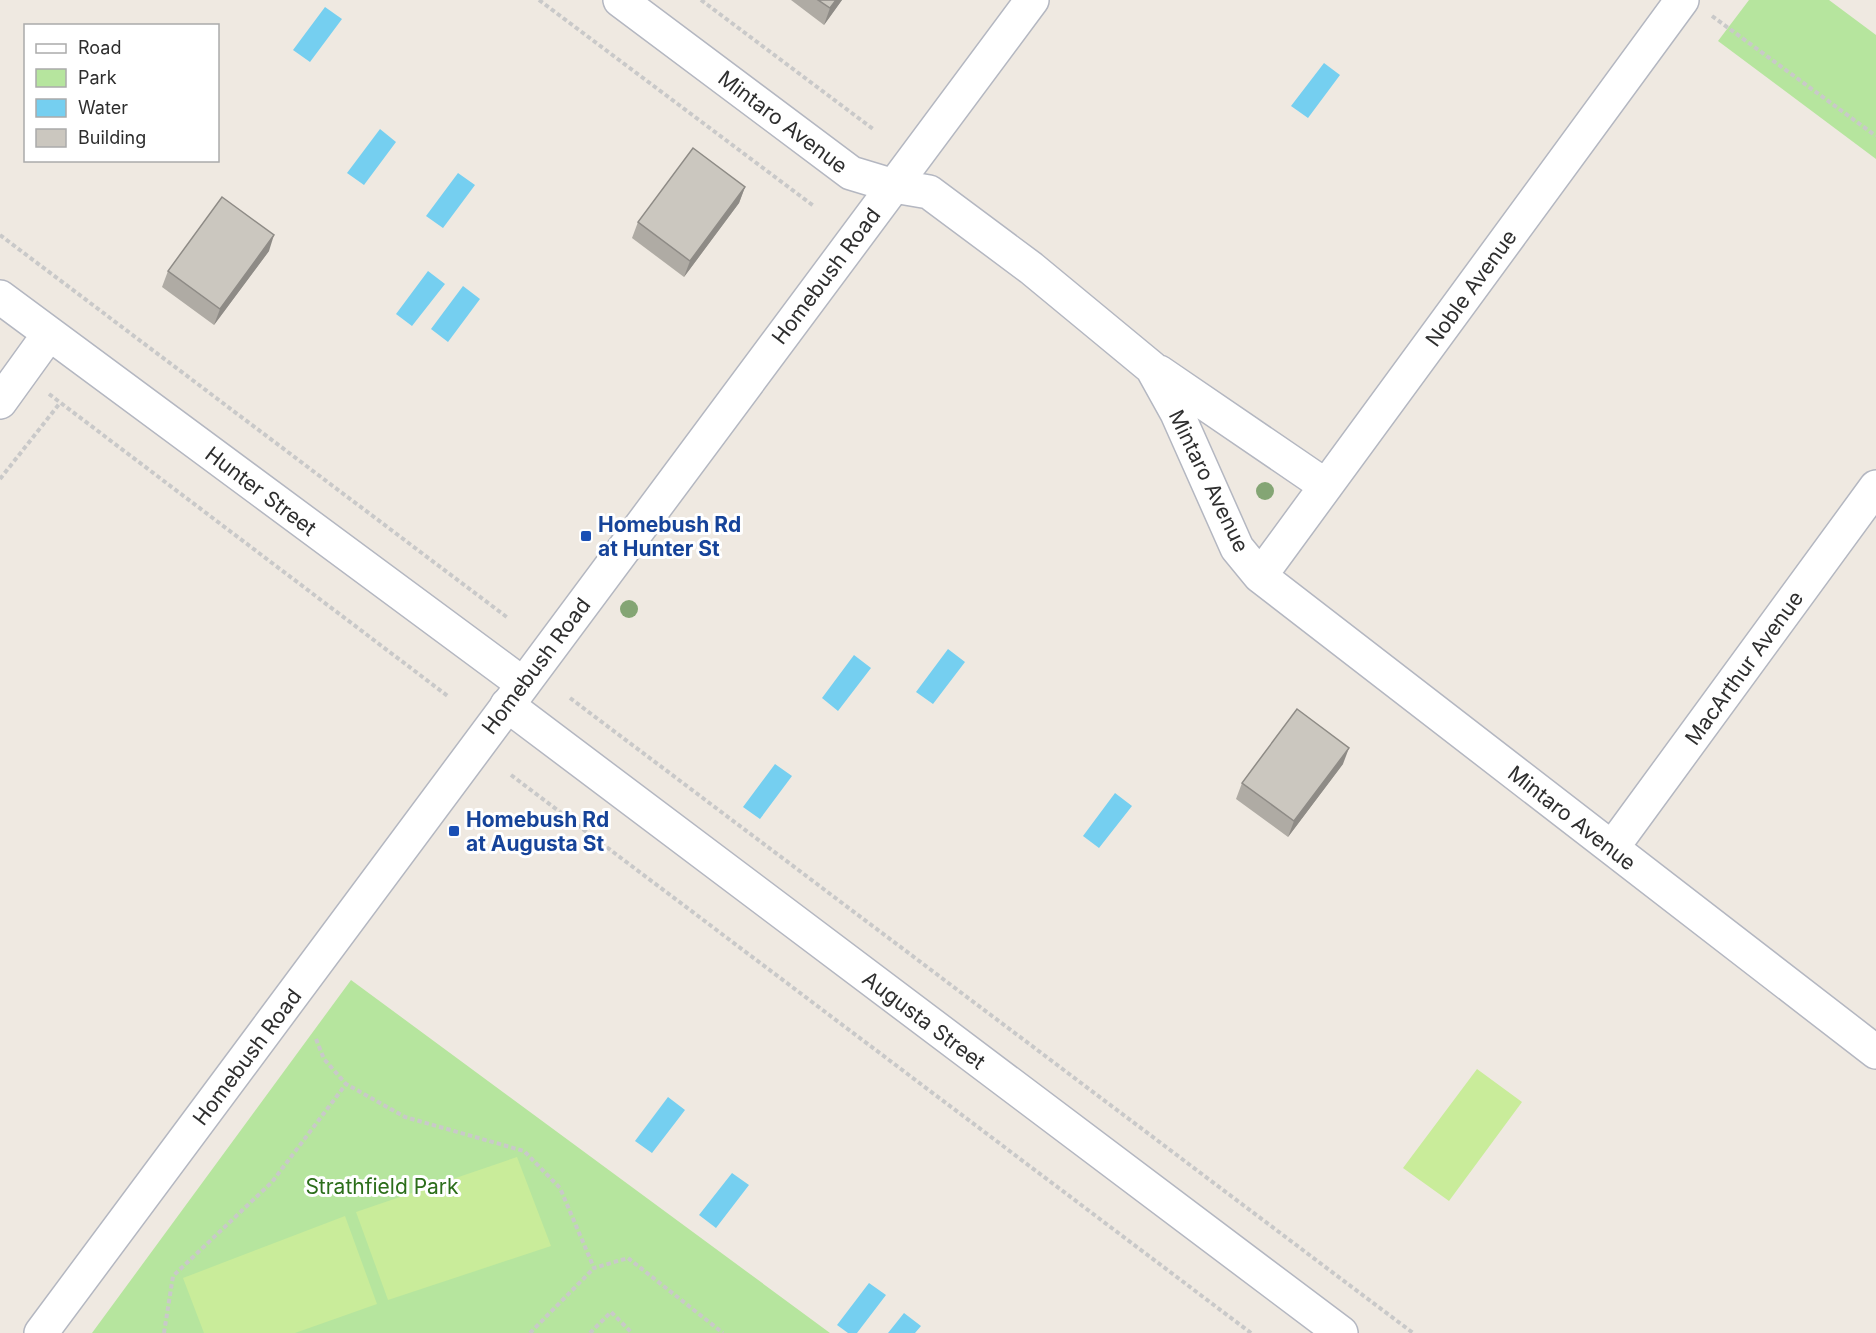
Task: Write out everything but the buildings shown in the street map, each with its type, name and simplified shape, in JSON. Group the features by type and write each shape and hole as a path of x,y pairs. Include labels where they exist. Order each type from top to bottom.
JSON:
{"street":[{"name":"Mintaro Avenue","path":"620,0 851,173 894,186 929,192 1031,268 1152,368 1177,413 1237,548 1260,576 1876,1052"},
{"name":"Homebush Road","path":"41,1333 1032,0"},
{"name":"Noble Avenue","path":"1260,576 1326,486 1695,6"},
{"name":"Hunter Street","path":"0,297 515,695"},
{"path":"0,402 49,334"},
{"path":"1152,368 1326,486"},
{"name":"MacArthur Avenue","path":"1612,848 1876,487"},
{"name":"Augusta Street","path":"515,695 1341,1333"}],"path":[{"path":"539,0 815,207"},
{"path":"701,0 873,129"},
{"path":"1695,6 1876,136"},
{"path":"0,235 508,618"},
{"path":"43,390 449,697"},
{"path":"0,479 60,403"},
{"path":"570,698 1413,1333"},
{"path":"511,775 1251,1333"},
{"path":"316,1039 324,1059 346,1084 405,1117 524,1152 560,1188 594,1268"},
{"path":"164,1333 173,1276 272,1182 346,1084"},
{"path":"530,1333 594,1268 628,1258 723,1333"},
{"path":"590,1333 611,1312 632,1333"}],"green space":[{"path":"1749,0 1829,0 1876,35 1876,159 1718,41"},
{"name":"Strathfield Park","path":"351,980 830,1333 92,1333"},
{"path":"1477,1069 1522,1102 1449,1201 1403,1168"},
{"path":"517,1157 551,1246 388,1300 356,1212"},
{"path":"345,1216 377,1304 295,1333 204,1333 183,1278"}],"water":[{"path":"325,7 342,19 310,62 293,50"},
{"path":"1324,63 1340,75 1308,118 1291,106"},
{"path":"380,129 396,142 364,185 347,173"},
{"path":"458,173 475,185 443,228 426,216"},
{"path":"428,271 445,284 412,326 396,314"},
{"path":"463,286 480,299 448,342 431,329"},
{"path":"948,649 965,662 933,704 916,692"},
{"path":"854,655 871,668 838,711 822,698"},
{"path":"775,764 792,776 760,819 743,807"},
{"path":"1115,793 1132,806 1099,848 1083,836"},
{"path":"668,1097 685,1110 652,1153 635,1141"},
{"path":"732,1173 749,1185 716,1228 699,1215"},
{"path":"869,1283 886,1295 857,1333 848,1333 837,1325"},
{"path":"904,1313 921,1326 915,1333 888,1333"}],"place":[{"name":"Homebush Rd at Hunter St","path":"586,536"},
{"name":"Homebush Rd at Augusta St","path":"454,831"}]}
